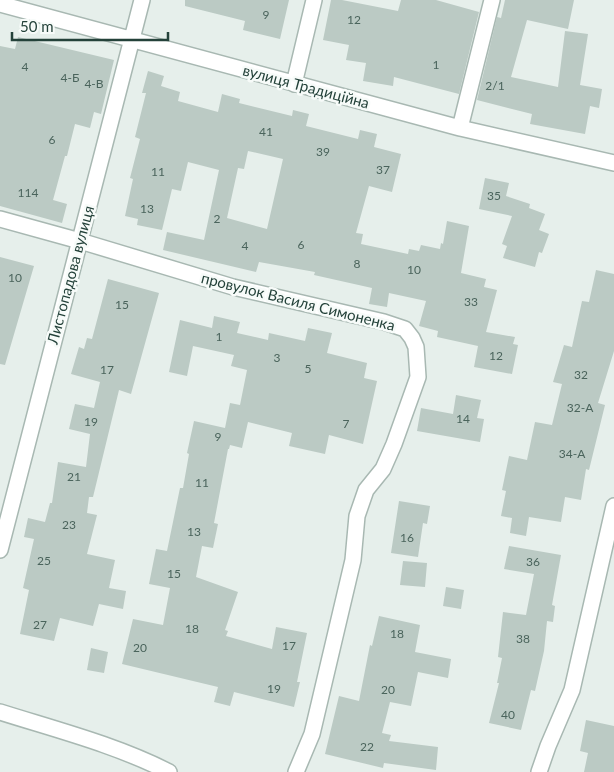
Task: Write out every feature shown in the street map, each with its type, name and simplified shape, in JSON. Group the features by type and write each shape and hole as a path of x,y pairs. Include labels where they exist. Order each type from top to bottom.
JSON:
{"street":[{"name":"Листопадова вулиця","path":"0,550 142,0"},
{"path":"294,84 314,0"},
{"path":"460,128 492,0"},
{"name":"вулиця Традиційна","path":"0,4 460,128 614,163"},
{"name":"провулок Василя Симоненка","path":"0,219 233,287 384,322 405,330 412,338 416,348 418,377 394,444 382,469 366,490 357,516 353,560 312,734 296,772"},
{"path":"539,772 572,690 614,506"},
{"path":"0,712 105,745 169,772"}],"building":[{"path":"185,0 289,0 280,39 243,30 245,21 185,6"},
{"path":"331,0 342,0 398,11 401,0 436,0 479,12 459,94 394,77 393,86 363,81 366,63 346,60 349,45 323,40"},
{"path":"505,0 574,0 568,29 527,20 511,77 558,87 565,31 588,34 580,85 602,89 599,108 590,106 585,134 530,124 532,114 477,100 497,17 501,18"},
{"path":"18,37 114,60 101,114 94,112 90,128 75,124 53,200 67,204 62,223 0,206 0,46 15,49"},
{"path":"148,71 164,76 161,86 180,92 178,101 218,112 222,94 240,99 239,103 292,116 293,110 309,114 306,126 358,139 360,130 377,134 374,147 401,154 392,192 369,186 356,233 363,234 361,244 408,254 409,249 419,251 421,245 440,249 441,243 443,244 447,221 469,226 461,273 486,279 484,287 497,290 486,332 515,337 513,344 518,345 512,374 474,367 478,346 437,337 438,331 419,326 426,301 389,293 387,307 369,304 372,288 314,275 315,272 259,262 256,272 163,250 167,232 204,240 219,170 188,162 181,191 172,189 162,230 137,225 138,219 125,216 133,179 130,178 140,139 135,137 146,93 142,93","holes":["248,151 283,159 267,229 227,218 238,168 244,169"]},
{"path":"485,178 509,183 506,196 530,204 529,208 545,214 539,230 549,234 542,253 539,252 535,267 503,258 507,246 502,244 512,216 479,209"},
{"path":"0,257 34,266 5,365 0,364"},
{"path":"596,270 614,274 614,351 598,403 605,405 589,470 586,469 581,500 565,497 561,522 529,517 526,536 510,533 512,518 501,516 506,491 502,490 509,456 527,460 535,422 552,425 562,384 553,382 564,345 572,347 582,301 589,302"},
{"path":"108,279 159,293 131,394 119,390 93,497 89,497 87,513 97,515 87,554 115,560 109,588 126,591 123,609 99,604 93,626 60,618 54,641 20,634 29,590 23,588 34,539 24,537 28,518 45,522 50,503 52,503 58,462 86,467 90,434 69,429 75,404 94,408 100,382 71,374 79,347 84,349 87,338 92,339"},
{"path":"214,316 240,322 237,333 268,340 269,333 305,341 308,328 332,333 327,353 367,363 364,378 377,381 363,444 329,435 325,454 289,446 292,433 248,422 242,448 230,445 228,449 214,523 218,524 213,548 202,546 196,577 238,592 225,630 228,631 226,636 272,649 276,627 307,633 297,682 300,682 294,707 234,692 230,706 214,702 218,687 122,664 133,619 163,625 170,588 149,584 156,549 167,551 180,488 183,488 189,454 187,453 194,421 225,428 230,403 240,405 247,370 231,366 234,355 193,346 187,376 169,372 180,320 212,328"},
{"path":"456,395 481,400 477,418 484,419 480,442 417,431 421,408 453,414"},
{"path":"399,501 430,506 427,524 423,523 418,557 391,553"},
{"path":"509,546 561,555 552,605 555,606 553,622 547,621 544,651 535,691 531,690 521,730 489,723 499,683 497,683 502,658 498,657 503,612 526,615 534,574 504,569"},
{"path":"403,561 427,563 425,587 400,585"},
{"path":"446,587 464,590 461,609 443,606"},
{"path":"379,616 420,625 415,652 451,659 448,678 418,672 411,706 390,702 382,733 391,735 389,741 438,747 436,770 384,763 383,768 325,754 339,696 359,701 370,645 372,646"},
{"path":"91,648 108,652 104,673 87,670"},
{"path":"586,720 614,726 614,772 584,772 588,753 580,751"}]}
